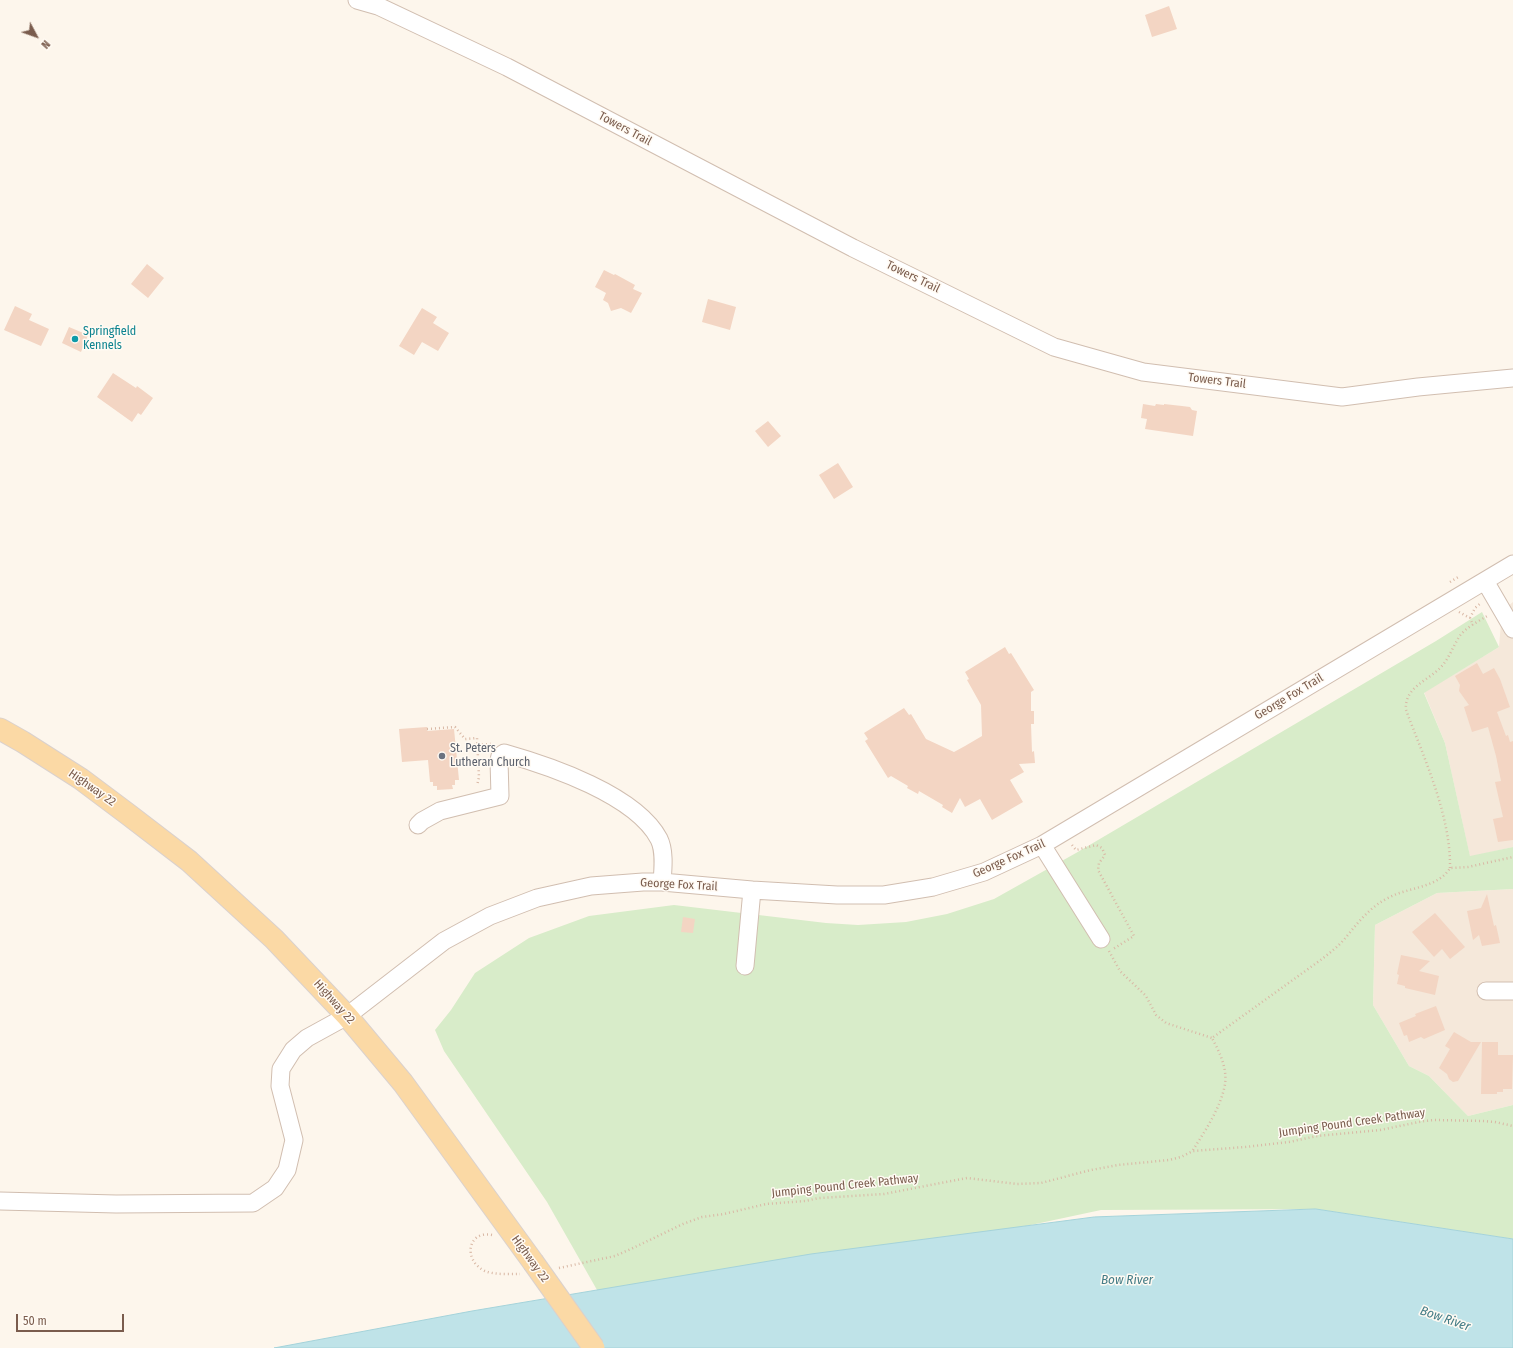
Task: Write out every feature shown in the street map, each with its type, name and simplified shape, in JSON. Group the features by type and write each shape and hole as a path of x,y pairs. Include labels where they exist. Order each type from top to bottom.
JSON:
{"main road":[{"name":"Highway 22","path":"0,729 81,779 189,861 274,939 347,1016 404,1083 594,1348"}],"street":[{"name":"Towers Trail","path":"357,0 378,6 507,67 853,248 1054,347 1143,372 1342,397 1418,387 1513,378"},
{"name":"George Fox Trail","path":"0,1201 116,1204 253,1203 275,1188 287,1170 294,1140 280,1086 281,1069 293,1050 307,1038 347,1016 444,941 490,916 537,898 591,886 662,882 752,890 837,895 884,894 933,887 984,872 1042,845 1513,564"},
{"path":"1485,581 1513,629"},
{"path":"418,825 422,821 440,811 500,796 499,760 500,756 504,753 527,759 602,789 625,803 640,815 649,824 660,841 663,864 662,882"},
{"path":"1042,845 1105,945"},
{"path":"746,966 752,890"},
{"path":"1486,991 1513,991"}],"path":[{"path":"1212,1038 1322,959 1337,946 1364,914 1378,904 1400,892 1435,881 1448,872 1450,868 1450,847 1448,834 1437,795 1406,710 1406,703 1410,693 1415,687 1441,667 1463,632 1490,615"},
{"path":"1470,618 1473,625"},
{"path":"427,729 455,726 465,739 477,738 480,777 475,789"},
{"path":"1063,832 1076,850 1096,845 1102,848 1105,855 1099,863 1098,870 1134,936 1105,945 1120,971 1146,996 1156,1015 1166,1023 1212,1038 1218,1049 1223,1062 1225,1088 1213,1115 1193,1151"},
{"path":"1450,868 1468,867 1513,857"},
{"name":"Jumping Pound Creek Pathway","path":"576,1266 615,1256 683,1224 702,1217 724,1214 766,1204 805,1201 819,1198 884,1194 967,1178 1017,1184 1041,1182 1118,1165 1169,1160 1181,1157 1193,1151 1289,1142 1317,1136 1380,1130 1435,1120 1483,1121 1513,1126"},
{"path":"494,1235 488,1234 477,1238 472,1243 470,1252 475,1265 486,1271 494,1273"}],"shaded area":[{"path":"1513,602 1513,847 1470,857 1445,743 1424,692 1499,647 1502,611"},
{"path":"1513,889 1513,1105 1468,1116 1429,1076 1409,1066 1373,1005 1375,925 1437,893"}],"green space":[{"path":"1482,612 1499,647 1424,693 1445,743 1470,856 1513,847 1513,889 1437,893 1375,925 1373,1005 1409,1066 1429,1076 1468,1116 1513,1105 1513,1239 1316,1209 1101,1210 881,1257 601,1297 547,1202 444,1051 435,1030 451,1010 475,973 529,938 589,916 674,905 826,923 858,925 906,922 947,914 994,899 1076,853 1436,641"}],"water":[{"name":"Bow River","path":"1316,1209 1513,1239 1513,1348 274,1348 472,1311 811,1254 1094,1217"}],"building":[{"path":"1169,6 1177,29 1152,37 1145,15"},
{"path":"147,264 164,278 148,298 131,284"},
{"path":"604,270 635,285 633,289 642,293 631,313 621,308 611,311 608,303 603,300 606,293 595,287"},
{"path":"708,299 736,307 730,330 702,322"},
{"path":"15,306 32,314 29,320 49,329 41,346 4,330"},
{"path":"422,308 437,317 433,323 449,333 438,351 422,342 414,355 399,346"},
{"name":"Springfield Kennels","path":"69,327 88,335 81,352 62,343"},
{"path":"113,373 136,388 137,386 153,398 141,415 138,413 132,422 97,397"},
{"path":"1143,404 1155,406 1156,404 1164,404 1190,407 1192,410 1197,411 1193,436 1145,429 1147,419 1141,418"},
{"path":"768,421 781,436 768,447 755,431"},
{"path":"838,463 853,487 834,499 819,475"},
{"path":"1005,647 1009,654 1011,653 1034,690 1031,692 1031,711 1034,711 1034,724 1031,724 1032,752 1034,751 1035,763 1019,764 1024,772 1010,780 1023,802 992,820 980,799 965,807 960,798 952,813 942,807 943,805 919,791 918,794 891,776 888,778 865,741 868,739 864,733 904,708 909,715 911,714 926,739 954,752 982,736 981,705 967,680 969,679 965,672"},
{"path":"1477,663 1483,674 1494,668 1500,679 1510,707 1497,712 1506,736 1508,735 1510,742 1513,741 1513,840 1498,842 1493,819 1503,817 1495,782 1501,781 1496,756 1488,727 1472,732 1464,707 1469,705 1459,691 1460,685 1455,676"},
{"name":"St. Peters Lutheran Church","path":"427,727 427,731 454,729 459,780 455,780 455,785 452,785 453,789 437,790 437,786 433,786 433,782 430,782 428,760 402,762 399,729"},
{"path":"1487,894 1494,926 1496,925 1500,943 1482,946 1479,935 1473,940 1467,911 1481,908"},
{"path":"1435,913 1465,947 1450,959 1442,949 1434,957 1412,932"},
{"path":"683,917 695,919 693,933 681,932"},
{"path":"1401,955 1430,961 1419,971 1439,976 1435,995 1405,988 1405,986 1397,984 1399,975 1397,974"},
{"path":"1436,1006 1445,1030 1424,1039 1421,1037 1409,1042 1407,1035 1404,1036 1399,1023 1416,1016 1415,1014"},
{"path":"1454,1032 1471,1042 1481,1042 1458,1081 1453,1082 1449,1079 1447,1074 1439,1068 1450,1049 1445,1046"},
{"path":"1482,1042 1498,1042 1498,1055 1513,1055 1512,1089 1503,1089 1503,1092 1497,1092 1497,1094 1481,1094"}],"place":[{"name":"Springfield Kennels","path":"75,339"},
{"name":"St. Peters Lutheran Church","path":"442,756"}]}
